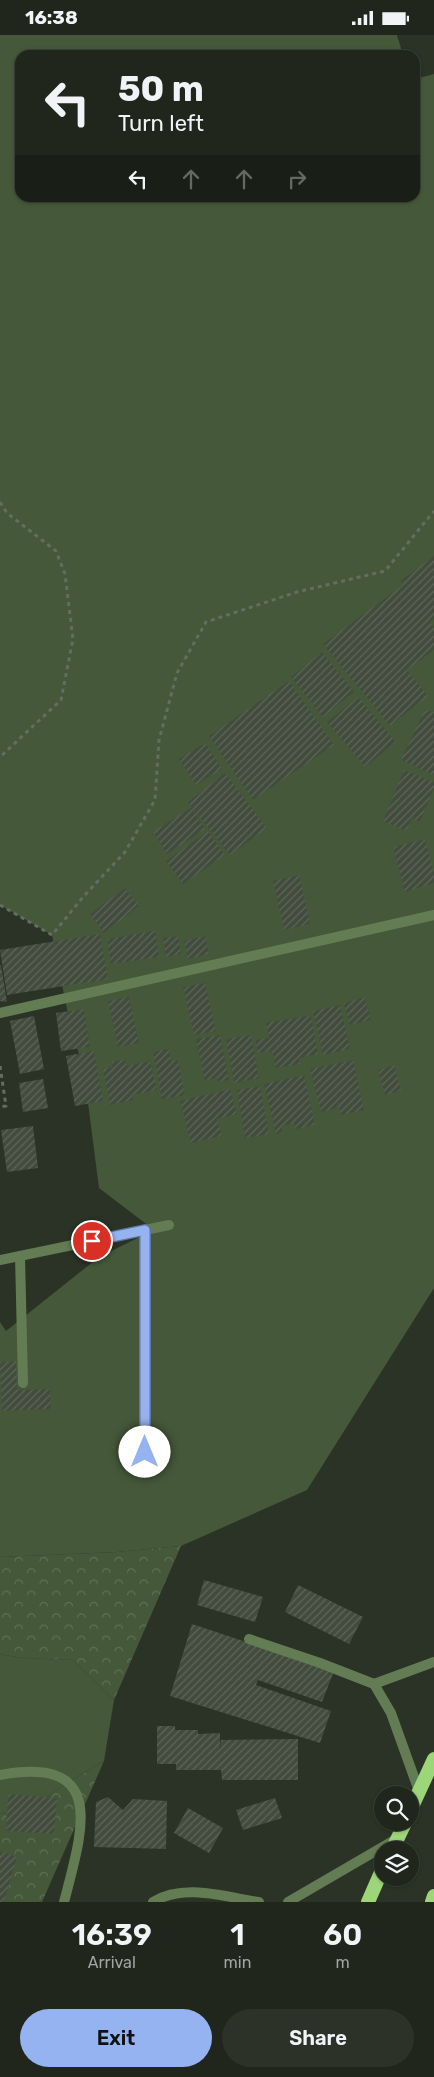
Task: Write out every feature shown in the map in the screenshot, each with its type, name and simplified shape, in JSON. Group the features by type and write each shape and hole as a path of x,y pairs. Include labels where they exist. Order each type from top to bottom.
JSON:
{"highway":[{"path":"419,1791 434,1759"},
{"path":"368,1902 375,1886"},
{"path":"432,1902 434,1897"}],"street":[{"path":"0,1013 434,915"},
{"path":"0,1260 169,1225"},
{"path":"145,1230 145,1452"},
{"path":"20,1256 23,1383"},
{"path":"249,1639 374,1684 392,1713 417,1786"},
{"path":"374,1684 434,1662"},
{"path":"0,1775 19,1771 48,1772 64,1777 73,1787 80,1802 81,1829 64,1902"},
{"path":"288,1902 374,1855"},
{"path":"153,1902 162,1897 192,1892 258,1902"}],"path":[{"path":"0,502 7,513 56,551 65,574 73,639 61,700 0,757"},
{"path":"0,905 52,935 83,897 125,852 155,800 159,740 176,673 206,622 297,591 385,571 434,511"},
{"path":"0,1066 6,1106 0,1107"}],"green space":[{"path":"0,35 397,35 402,50 15,50 15,202 420,202 420,78 434,74 434,1288 307,1490 181,1546 117,1552 0,1557 0,1322 6,1331 99,1257 154,1230 99,1188 84,1072 69,1019 52,935 0,905"},
{"path":"181,1546 114,1700 73,1660 21,1658 0,1654 0,1557 117,1552"},
{"path":"0,1654 21,1658 73,1660 114,1700 104,1761 65,1784 42,1801 0,1814"},
{"path":"104,1761 42,1902 0,1902 0,1814 42,1801 65,1784"}],"building":[{"path":"434,556 434,619 430,622 434,627 434,650 407,670 428,696 390,726 323,644 403,585 400,581"},
{"path":"322,652 354,692 323,717 291,677"},
{"path":"289,681 334,745 253,800 209,736"},
{"path":"358,697 396,742 365,767 327,722"},
{"path":"425,709 434,713 434,775 401,760"},
{"path":"205,743 222,769 196,785 179,759"},
{"path":"404,770 434,782 434,788 420,822 412,818 407,831 383,821"},
{"path":"225,773 267,828 230,855 188,802"},
{"path":"192,807 205,829 167,854 153,832"},
{"path":"208,831 225,855 183,884 166,861"},
{"path":"425,839 434,873 434,883 405,892 393,847"},
{"path":"299,875 310,924 284,930 273,881"},
{"path":"125,888 139,906 104,933 90,914"},
{"path":"155,931 159,957 111,964 107,939"},
{"path":"100,934 108,979 7,995 0,950"},
{"path":"178,936 181,954 166,957 163,938"},
{"path":"205,936 209,954 188,959 184,941"},
{"path":"1,965 7,1002 0,1001"},
{"path":"205,983 216,1031 194,1035 183,987"},
{"path":"129,997 139,1043 118,1047 108,1001"},
{"path":"364,997 371,1020 350,1025 344,1003"},
{"path":"340,1005 350,1049 323,1055 313,1011"},
{"path":"84,1009 90,1047 61,1051 56,1013"},
{"path":"311,1015 318,1054 299,1058 300,1064 276,1068 272,1051 258,1053 255,1040 269,1038 266,1023"},
{"path":"34,1016 44,1069 20,1074 10,1021"},
{"path":"220,1035 229,1080 218,1082 217,1078 205,1081 196,1039"},
{"path":"251,1035 259,1078 234,1083 226,1039"},
{"path":"169,1049 171,1061 178,1060 185,1095 162,1099 153,1052"},
{"path":"94,1051 103,1101 75,1106 66,1056"},
{"path":"125,1059 126,1066 150,1061 157,1090 132,1095 133,1100 110,1105 103,1069 113,1067 111,1062"},
{"path":"353,1060 364,1110 341,1115 339,1107 321,1112 310,1069"},
{"path":"394,1065 401,1090 385,1095 378,1070"},
{"path":"304,1075 315,1125 296,1129 294,1123 281,1126 283,1132 276,1134 264,1084"},
{"path":"43,1079 48,1108 23,1112 19,1083"},
{"path":"260,1086 269,1134 245,1138 237,1090"},
{"path":"230,1089 237,1114 217,1119 222,1136 191,1143 180,1101"},
{"path":"33,1126 38,1168 7,1172 1,1130"},
{"path":"16,1361 17,1390 50,1389 51,1409 2,1411 0,1362"},
{"path":"204,1580 263,1597 255,1622 197,1605"},
{"path":"298,1585 363,1617 349,1644 285,1612"},
{"path":"192,1624 334,1671 322,1702 258,1680 256,1685 331,1711 320,1743 170,1696"},
{"path":"157,1726 175,1726 175,1730 198,1730 198,1734 220,1733 220,1750 221,1740 298,1739 298,1780 222,1780 221,1770 176,1770 176,1764 157,1764"},
{"path":"8,1794 57,1798 54,1834 6,1831"},
{"path":"108,1797 123,1810 133,1799 167,1801 166,1849 94,1847 96,1802"},
{"path":"275,1798 282,1818 243,1830 236,1810"},
{"path":"188,1808 223,1828 209,1853 174,1833"},
{"path":"0,1851 17,1857 4,1902 0,1902"}],"route":[{"path":"92,1241 145,1230 145,1452"}]}
